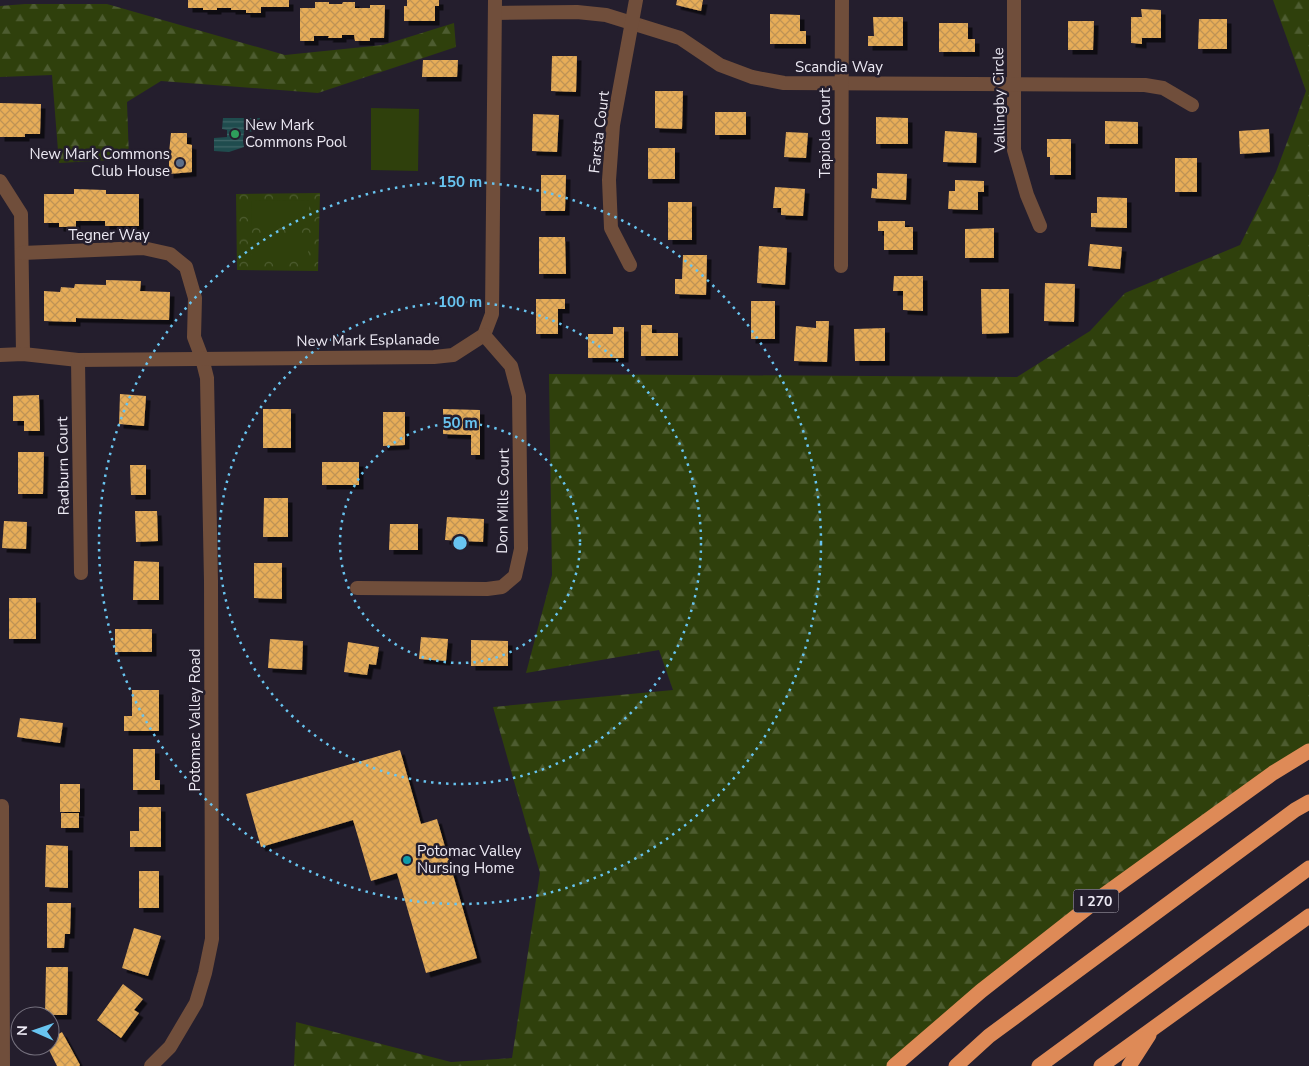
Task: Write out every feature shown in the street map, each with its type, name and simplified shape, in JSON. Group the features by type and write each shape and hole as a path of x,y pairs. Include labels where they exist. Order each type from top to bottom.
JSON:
{"highway":[{"name":"I 270","path":"894,1066 981,991 1101,897 1273,773 1309,751"},
{"path":"956,1066 989,1036 1309,802"},
{"path":"1039,1066 1309,868"},
{"path":"1102,1066 1309,916"},
{"path":"1129,1066 1154,1027"}],"street":[{"name":"Farsta Court","path":"630,265 611,228 609,180 613,125 636,0"},
{"name":"Tapiola Court","path":"841,266 842,0"},
{"name":"Vallingby Circle","path":"1014,0 1014,150 1027,195 1040,226"},
{"name":"Scandia Way","path":"495,6 606,15 680,38 720,65 752,77 784,83 1145,85 1163,88 1192,105"},
{"path":"484,335 492,314 495,6"},
{"path":"0,181 21,214 23,354"},
{"name":"Tegner Way","path":"22,253 143,248 170,254 186,267 195,298 194,337 202,358"},
{"name":"New Mark Esplanade","path":"0,355 23,354 78,360 434,357 453,354 484,335"},
{"name":"Don Mills Court","path":"357,588 487,589 502,587 515,576 521,549 519,396 511,366 484,335"},
{"name":"Potomac Valley Road","path":"151,1066 170,1047 196,1003 206,973 212,939 211,572 207,378 202,358"},
{"name":"Radburn Court","path":"78,360 81,573"},
{"path":"2,806 3,1066"}],"green space":[{"path":"1273,0 1309,0 1309,751 1273,773 894,1066 294,1066 296,1022 451,1062 512,1058 540,873 493,707 673,690 659,650 526,673 552,575 549,374 1017,377 1090,331 1125,293 1240,245 1276,172 1306,91"},
{"path":"25,4 107,4 285,55 383,45 454,23 456,47 318,93 161,81 127,102 129,159 59,163 52,75 0,77 0,6"},
{"path":"371,108 419,109 418,171 371,170"},
{"path":"320,193 318,271 237,270 236,194"},
{"path":"309,200 309,226 252,226 251,201"},
{"path":"252,235 308,235 308,261 252,261"}],"shaded area":[{"name":"New Mark Commons Pool","path":"223,118 260,118 258,131 244,132 244,147 229,152 214,151 214,138 227,137 227,130 222,129"}],"building":[{"path":"188,0 289,0 289,7 261,7 261,13 246,13 246,10 231,10 231,8 203,10 203,8 188,8"},
{"path":"407,0 439,0 439,6 435,6 435,21 404,21 404,6 407,6"},
{"path":"677,0 703,0 701,11 676,5"},
{"path":"315,2 342,4 343,2 355,2 355,8 385,5 384,38 370,38 370,41 355,41 354,35 342,35 342,38 314,36 314,41 300,41 300,8 315,8"},
{"path":"1141,9 1161,10 1161,38 1142,38 1142,44 1131,43 1131,17 1142,17"},
{"path":"770,14 800,15 800,31 806,31 806,44 770,44"},
{"path":"873,17 903,17 903,46 868,46 868,36 874,36"},
{"path":"1199,19 1227,19 1227,49 1198,49"},
{"path":"1068,21 1094,21 1093,50 1068,50"},
{"path":"939,23 968,23 968,39 975,39 975,52 939,52"},
{"path":"552,56 577,56 576,92 551,91"},
{"path":"423,60 458,60 457,77 422,77"},
{"path":"655,91 683,91 682,129 655,128"},
{"path":"0,103 41,104 40,134 25,134 25,137 0,137"},
{"path":"715,112 746,112 746,135 715,135"},
{"path":"533,114 559,115 557,152 532,151"},
{"path":"876,117 908,118 908,144 876,144"},
{"path":"1105,121 1138,122 1138,144 1105,144"},
{"path":"1269,129 1270,152 1240,154 1239,131"},
{"path":"945,131 977,133 976,163 943,162"},
{"path":"786,132 808,133 806,158 784,157"},
{"name":"New Mark Commons Club House","path":"171,133 187,133 187,144 192,145 192,172 169,174"},
{"path":"1047,139 1071,139 1071,175 1050,175"},
{"path":"648,148 675,148 675,179 648,179"},
{"path":"1175,158 1197,158 1197,192 1175,192"},
{"path":"877,173 907,174 906,200 871,198 872,188 877,189"},
{"path":"541,175 566,175 565,211 541,211"},
{"path":"955,180 984,181 984,192 978,192 978,210 948,209 949,191 955,191"},
{"path":"775,187 805,189 803,216 781,215 781,208 773,208"},
{"path":"74,189 106,190 106,194 139,194 139,226 105,226 105,221 76,221 76,227 59,227 59,223 44,223 44,194 74,194"},
{"path":"1097,197 1127,198 1127,228 1091,227 1091,213 1097,213"},
{"path":"668,202 692,202 692,240 668,240"},
{"path":"878,221 905,221 905,227 913,227 913,250 884,250 884,231 878,231"},
{"path":"994,228 994,258 965,258 965,229"},
{"path":"539,237 565,237 566,274 539,274"},
{"path":"1090,244 1122,247 1120,269 1088,266"},
{"path":"759,246 787,248 785,285 757,283"},
{"path":"683,255 707,255 706,295 675,294 675,279 682,279"},
{"path":"894,276 923,276 923,311 903,310 903,291 893,291"},
{"path":"106,280 141,281 140,291 170,292 169,320 76,318 76,322 44,321 44,291 60,292 61,287 74,288 75,284 106,285"},
{"path":"1045,283 1075,284 1074,322 1044,321"},
{"path":"981,289 1009,289 1009,333 982,334"},
{"path":"536,299 565,299 565,309 558,309 558,334 536,334"},
{"path":"751,301 775,301 775,339 751,339"},
{"path":"816,321 829,321 827,362 794,361 796,326 816,328"},
{"path":"641,325 652,325 652,333 678,333 678,356 641,356"},
{"path":"613,327 624,327 624,358 588,358 588,334 613,334"},
{"path":"885,328 885,361 855,361 854,329"},
{"path":"120,394 146,396 144,426 119,424"},
{"path":"39,395 40,431 24,431 24,421 13,421 13,396"},
{"path":"263,409 291,409 291,448 263,448"},
{"path":"443,409 480,410 480,455 471,455 471,435 443,434"},
{"path":"383,412 405,412 405,445 383,446"},
{"path":"18,452 44,452 43,494 18,494"},
{"path":"322,462 359,462 359,485 322,485"},
{"path":"130,465 146,465 146,495 131,495"},
{"path":"264,498 288,498 288,537 263,537"},
{"path":"135,511 157,511 158,541 136,542"},
{"path":"447,517 484,519 483,542 445,540"},
{"path":"4,521 27,522 26,549 2,548"},
{"path":"390,524 418,524 418,550 389,550"},
{"path":"134,561 159,562 159,600 133,600"},
{"path":"254,563 282,563 282,599 254,598"},
{"path":"9,598 36,598 36,639 9,639"},
{"path":"115,629 152,629 152,652 115,652"},
{"path":"421,637 448,639 446,661 419,659"},
{"path":"270,639 303,641 302,670 268,668"},
{"path":"471,640 508,641 508,666 471,666"},
{"path":"348,642 379,647 376,665 369,664 367,675 344,672"},
{"path":"132,690 159,690 159,731 124,731 124,716 132,716"},
{"path":"20,718 63,723 60,743 17,737"},
{"path":"133,749 155,749 155,780 160,780 160,790 133,790"},
{"name":"Potomac Valley Nursing Home","path":"400,750 421,824 437,819 477,958 426,973 397,873 371,881 353,820 261,847 246,794"},
{"path":"60,784 80,784 80,812 60,812"},
{"path":"139,807 161,807 161,847 130,847 130,831 139,831"},
{"path":"61,813 79,813 79,828 61,828"},
{"path":"46,845 68,846 68,888 45,887"},
{"path":"139,871 159,871 159,908 139,908"},
{"path":"47,903 71,903 70,934 65,934 64,948 47,948"},
{"path":"134,928 161,936 148,976 122,968"},
{"path":"46,967 68,967 67,1015 60,1015 60,1006 45,1006"},
{"path":"123,984 143,999 134,1010 139,1013 121,1038 97,1020"},
{"path":"62,1032 79,1066 57,1066 52,1056 60,1056 60,1033"}],"place":[{"name":"New Mark Commons Pool","path":"235,134"},
{"name":"New Mark Commons Club House","path":"180,163"},
{"name":"Potomac Valley Nursing Home","path":"407,860"}]}
